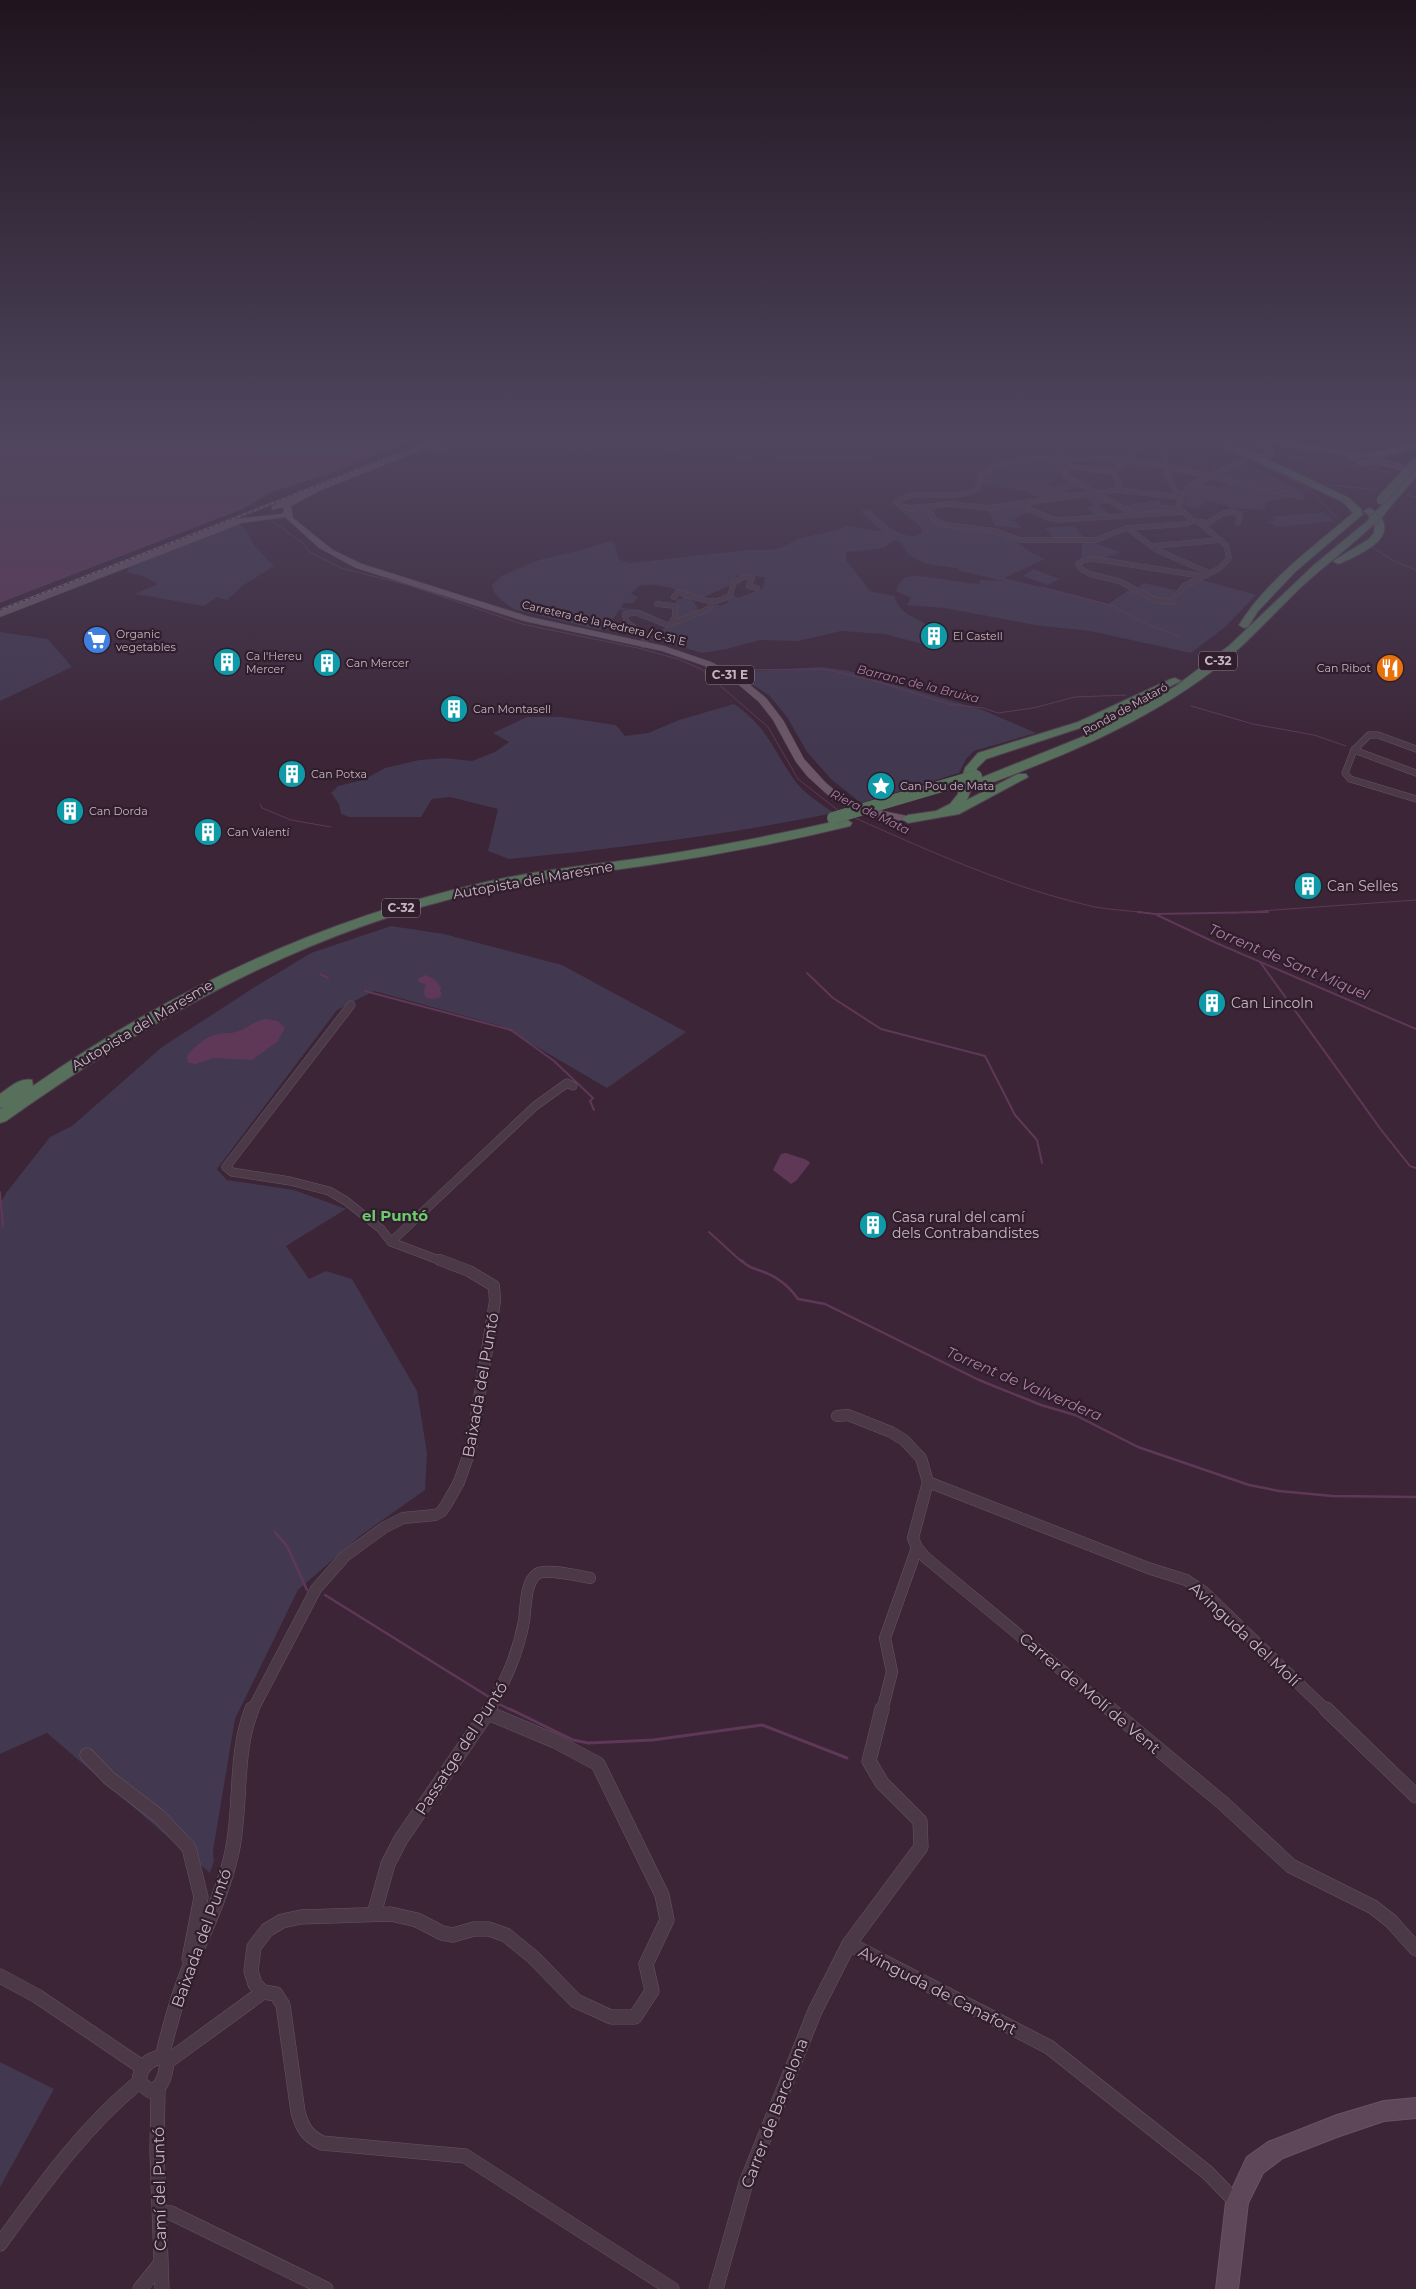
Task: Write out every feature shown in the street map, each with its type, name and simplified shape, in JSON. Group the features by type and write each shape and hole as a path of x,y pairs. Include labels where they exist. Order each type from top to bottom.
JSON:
{"highway":[{"path":"1244,625 1254,609 1293,569 1327,540"},
{"name":"Ronda de Mataró","path":"976,780 1095,726 1154,695 1211,655 1300,572 1341,540"},
{"name":"Ronda de Mataró","path":"840,820 976,780 1070,747 1133,717 1192,680 1222,658 1346,540"},
{"path":"1293,592 1372,540"},
{"name":"C-31 E","path":"908,819 942,813 957,804 964,796 973,763 982,756 1082,724 1175,681"},
{"name":"C-31 E","path":"908,819 937,817 958,810 1131,722 1133,717"},
{"name":"Autopista del Maresme","path":"0,1102 110,1030 185,986 272,945 358,912 416,895 510,874 840,820"},
{"name":"Autopista del Maresme","path":"0,1117 61,1074 178,1001 289,947 359,921 443,896 519,880 722,849 840,820"}],"main road":[{"path":"0,614 191,540"},
{"name":"Carretera de la Pedrera / C-31 E","path":"313,540 345,561 496,610 581,632 684,654 731,675 768,706 800,759 813,776 835,796 846,804 868,813 908,819"},
{"path":"1227,2289 1236,2202 1255,2165 1276,2150 1384,2111 1416,2108"}],"street":[{"path":"1019,540 1095,540"},
{"path":"1143,540 1201,573"},
{"path":"1151,546 1221,540 1228,548 1229,558 1223,565 1210,572 1201,573 1095,559 1084,560 1078,564 1080,569 1086,573 1126,583 1153,598 1165,602 1174,601 1182,588 1201,573"},
{"path":"670,624 675,616 674,601 678,592 710,602 726,599 730,595 731,586 741,577 752,578 749,586 757,588"},
{"path":"693,598 701,612"},
{"path":"657,604 674,601"},
{"path":"643,644 646,637 626,622 625,614 637,613 663,624 670,624 701,612 710,607 710,602"},
{"path":"1416,749 1374,734 1370,735 1354,750 1347,764 1346,776 1377,788 1416,799"},
{"path":"1354,750 1416,773"},
{"name":"Baixada del Puntó","path":"164,2060 171,2018 217,1902 232,1853 237,1820 241,1754 247,1722 254,1705 307,1606 327,1574 345,1556 366,1540 403,1518 441,1512 459,1482 472,1448 495,1301 494,1286 470,1270 391,1242 381,1229 346,1201 328,1191 290,1181 232,1172 226,1167 351,1005"},
{"path":"391,1242 535,1106 567,1083 573,1086"},
{"path":"837,1416 848,1414 891,1432 904,1440 921,1458 928,1482 913,1538 917,1548"},
{"name":"Avinguda del Molí","path":"928,1482 1148,1568 1186,1580 1204,1592 1416,1796"},
{"name":"Avinguda de Canafort","path":"917,1548 885,1638 892,1672 869,1761 882,1783 920,1821 921,1847 849,1944 1049,2047 1208,2173 1236,2202"},
{"name":"Carrer de Molí de Vent","path":"917,1548 1224,1804 1291,1866 1373,1907 1391,1921 1416,1948"},
{"name":"Passatge del Puntó","path":"374,1914 388,1864 397,1845 488,1713 514,1664 529,1587 533,1577 543,1571 590,1578"},
{"path":"488,1713 556,1741 598,1764 662,1894 667,1920 646,1964 652,1991 634,2017 612,2017 576,2001 533,1957 506,1935 489,1929 474,1929 453,1936 442,1933 417,1920 391,1914 301,1918 282,1921 267,1930 254,1947 251,1971 254,1984 263,1992 276,1994 283,2005 298,2112 302,2128 310,2138 322,2143 465,2156 672,2289"},
{"path":"87,1756 109,1778 160,1817 189,1848 201,1897 187,1974"},
{"name":"Carrer de Barcelona","path":"716,2289 746,2183 815,2011 849,1944"},
{"path":"0,1976 12,1981 54,2008 141,2075 146,2090 158,2089 165,2078 164,2060"},
{"path":"0,2244 52,2172 111,2105 141,2075 148,2061 164,2060 263,1992"},
{"name":"Camí del Puntó","path":"158,2089 157,2152 162,2289"},
{"path":"160,2212 171,2213 326,2289"},
{"path":"140,2289 160,2264"}],"shaded area":[{"path":"0,540 164,540 0,603"},
{"path":"197,540 251,540 274,566 242,586 227,600 217,597 204,606 135,594 158,584 143,576 127,572 131,565"},
{"path":"796,540 1013,540 1033,554 1045,559 1004,578 1108,604 1132,588 1171,604 1177,602 1183,591 1199,579 1256,595 1225,627 1191,653 1090,631 1035,625 945,608 907,605 911,598 896,591 899,583 905,578 918,576 980,584 979,581 982,580 1004,581 960,571 957,568 927,564 909,555 901,542 894,540 884,548 846,552 846,560 870,591 894,596 905,612 932,629 931,638 923,640 926,645 885,634 841,631 798,641 760,640 727,649 702,653 649,637 665,628 640,616 665,627 712,608 716,604 720,606 729,602 727,600 732,594 738,598 763,588 765,577 738,575 729,586 699,599 662,586 638,586 631,594 638,597 633,603 624,603 621,608 641,610 665,621 635,611 619,610 611,622 600,630 516,610 495,593 492,585 503,575 539,560 586,549 609,541 614,542 619,560 630,563 749,550 772,550"},
{"path":"1091,542 1120,552 1097,559 1082,556 1082,543"},
{"path":"1034,569 1059,579 1048,585 1023,576"},
{"path":"1144,583 1176,590 1172,600 1157,598 1138,587"},
{"path":"684,595 691,597 699,611 677,621 676,599 682,599"},
{"path":"0,632 48,639 72,667 0,701"},
{"path":"823,667 849,671 983,710 1036,733 974,751 966,759 959,773 861,803 832,780 807,752 787,717 769,695 733,672"},
{"path":"734,704 762,730 797,783 834,813 672,840 509,859 488,851 498,809 450,797 432,799 421,817 349,817 341,814 339,804 331,793 338,786 363,780 385,768 419,760 445,758 472,761 495,752 509,742 493,733 527,717 562,717 616,725 625,736 648,733 679,720"},
{"path":"391,926 444,934 562,965 686,1032 607,1088 501,1026 374,991 337,1010 217,1169 227,1180 294,1190 346,1209 286,1246 309,1279 326,1271 352,1279 417,1391 427,1453 425,1490 360,1536 298,1590 235,1719 213,1851 214,1861 210,1873 47,1733 0,1754 0,1204 6,1193 50,1137 72,1126 162,1047 311,953"},
{"path":"426,975 435,980 441,987 440,991 442,994 439,998 425,997 426,984 420,983 418,979"},
{"path":"265,1019 278,1021 285,1028 277,1042 252,1060 213,1058 196,1064 188,1063 187,1056 194,1047 208,1038 218,1034 236,1032"},
{"path":"786,1153 807,1160 810,1163 796,1181 791,1184 773,1170 781,1154"},
{"path":"0,2062 54,2089 0,2187"}],"pier":[{"path":"163,540 169,540 0,605 0,603"}],"waterway":[{"name":"Riera de Mata","path":"298,540 304,544 308,551 341,568 408,585 522,624 638,648 678,659 701,669 768,727 798,779 839,811"},
{"path":"1372,547 1394,561 1416,570"},
{"path":"1042,587 1114,606 1140,621 1180,637"},
{"name":"Barranc de la Bruixa","path":"733,670 818,669 833,671 879,682 949,704 983,708 998,713 1033,708 1075,697 1126,695"},
{"name":"Barranc de la Bruixa","path":"709,674 717,673"},
{"name":"Barranc de la Bruixa","path":"1191,706 1253,724 1314,735 1346,746"},
{"path":"260,804 262,808 291,820 331,827"},
{"name":"Riera de Mata","path":"855,818 944,857 1033,890 1095,907 1139,912"},
{"name":"Riera de Mata","path":"1239,913 1416,900"},
{"name":"Riera de Mata","path":"1139,912 1149,913"},
{"name":"Riera de Mata","path":"1139,912 1155,914 1239,913"},
{"name":"Riera de Mata","path":"1239,913 1268,912"},
{"name":"Riera de Mata","path":"1232,913 1239,913"},
{"name":"Torrent de Sant Miquel","path":"1157,915 1214,942 1416,1029"},
{"path":"1260,962 1382,1131 1410,1166 1416,1168"},
{"path":"807,973 833,998 881,1029 985,1056 1015,1115 1037,1140 1042,1163"},
{"name":"Torrent de Vallverdera","path":"320,974 328,978"},
{"name":"Torrent de Vallverdera","path":"365,991 511,1030 554,1061 593,1098 590,1101 594,1110"},
{"path":"0,1192 3,1226"},
{"name":"Torrent de Vallverdera","path":"709,1232 742,1262"},
{"name":"Torrent de Vallverdera","path":"741,1260 750,1267 777,1279 798,1299 825,1304 979,1380 1041,1405 1075,1415 1138,1447 1249,1485 1279,1491 1332,1496 1416,1497"},
{"path":"275,1532 287,1546 307,1590"},
{"path":"325,1595 489,1697"},
{"path":"499,1704 513,1711"},
{"path":"510,1709 573,1740 588,1743 653,1740 762,1725 847,1758"}],"railway":[{"path":"0,610 179,540"}],"place":[{"name":"El Castell","path":"934,636"},
{"name":"Organic vegetables","path":"97,640"},
{"name":"Ca l'Hereu Mercer","path":"227,662"},
{"name":"Can Mercer","path":"327,663"},
{"name":"Can Ribot","path":"1390,668"},
{"name":"Can Montasell","path":"454,709"},
{"name":"Can Potxa","path":"292,774"},
{"name":"Can Pou de Mata","path":"881,786"},
{"name":"Can Dorda","path":"70,811"},
{"name":"Can Valentí","path":"208,832"},
{"name":"Can Selles","path":"1308,886"},
{"name":"Can Lincoln","path":"1212,1003"},
{"name":"Casa rural del camí dels Contrabandistes","path":"873,1225"}],"district":[{"name":"el Puntó","path":"395,1216"}]}
